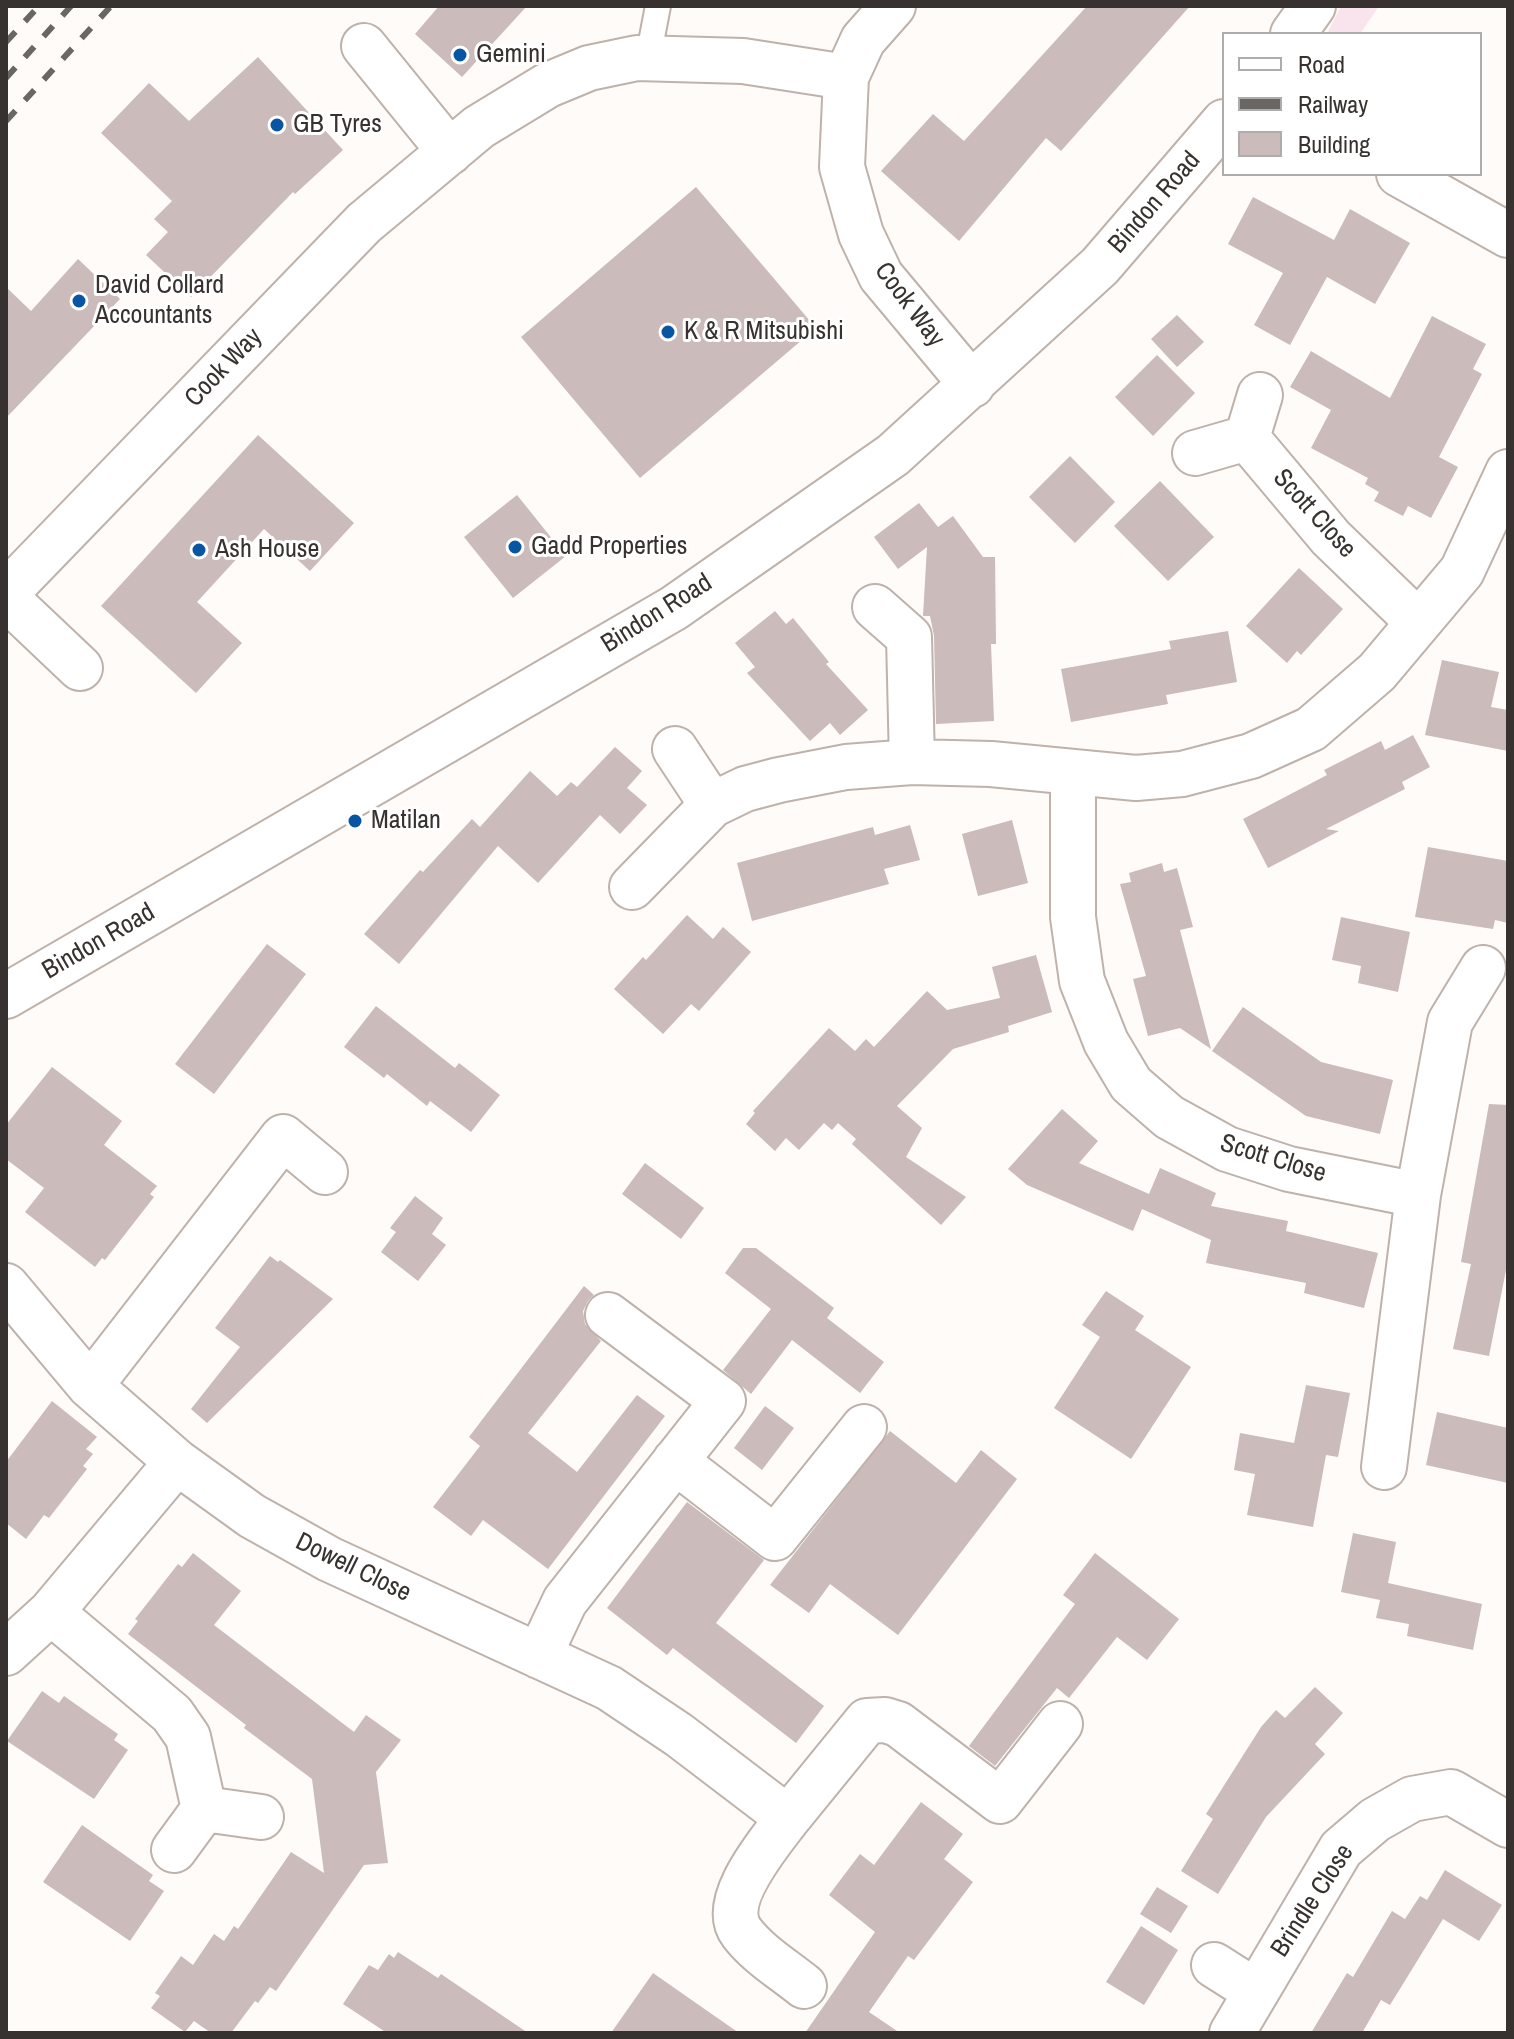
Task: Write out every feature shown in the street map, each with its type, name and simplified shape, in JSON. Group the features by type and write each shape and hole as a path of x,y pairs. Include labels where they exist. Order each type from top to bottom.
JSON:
{"street":[{"name":"Cook Way","path":"893,6 863,40 846,77 842,167 861,234 881,276 972,385"},
{"path":"1294,32 1313,6"},
{"path":"364,46 450,152"},
{"name":"Cook Way","path":"80,668 6,596 364,223 479,127 548,85 589,68 637,58 743,61 846,77"},
{"name":"Bindon Road","path":"6,996 674,608 893,455 1100,266 1222,124"},
{"path":"1403,176 1508,235"},
{"path":"1195,453 1247,438 1260,395"},
{"name":"Scott Close","path":"1247,438 1331,538 1418,622"},
{"path":"632,887 712,805 745,789 779,780 846,767 912,762 991,764 1136,778 1182,774 1251,756 1311,729 1377,672 1462,571 1508,472"},
{"path":"875,607 909,637 912,762"},
{"path":"675,749 712,805"},
{"name":"Scott Close","path":"1073,774 1073,917 1082,981 1106,1042 1131,1084 1169,1117 1227,1149 1289,1169 1418,1195"},
{"path":"1384,1467 1418,1195 1450,1022 1483,968"},
{"path":"90,1386 283,1137 325,1172"},
{"name":"Dowell Close","path":"6,1286 90,1386 177,1462 252,1516 329,1559 609,1688 679,1735 788,1818"},
{"path":"539,1656 565,1601 723,1401 608,1315"},
{"path":"675,1461 775,1538 864,1427"},
{"path":"6,1653 51,1612 177,1462"},
{"path":"51,1612 172,1714 188,1737 204,1809 174,1850"},
{"path":"804,1986 739,1930 735,1912 748,1873 788,1818 867,1721 885,1720 898,1724 1000,1801 1060,1724"},
{"name":"Brindle Close","path":"1232,2033 1341,1849 1375,1820 1412,1799 1451,1792 1508,1825"},
{"path":"204,1809 261,1817"},
{"path":"1214,1965 1255,1991"}],"lane":[{"path":"648,58 658,6"}],"shaded area":[{"path":"1341,6 1379,6 1361,32 1328,32"}],"building":[{"name":"Gemini","path":"439,6 527,6 462,77 415,34"},
{"path":"1087,6 1190,6 1061,151 1046,138 959,241 881,171 933,114 964,141"},
{"path":"258,57 343,150 295,194 293,192 191,297 146,255 168,232 154,219 172,201 101,133 149,83 189,121"},
{"name":"K & R Mitsubishi","path":"696,187 816,328 640,478 521,337"},
{"path":"1253,197 1334,240 1350,209 1410,243 1375,304 1327,277 1290,345 1254,325 1283,273 1228,244"},
{"path":"78,259 120,299 6,418 6,287 31,311"},
{"path":"1177,315 1204,342 1177,367 1151,339"},
{"path":"1432,316 1486,344 1473,369 1482,374 1439,457 1458,467 1431,518 1408,506 1403,516 1374,501 1379,492 1365,484 1368,478 1311,448 1331,410 1290,387 1311,351 1390,398"},
{"path":"1157,355 1195,393 1153,436 1115,397"},
{"name":"Ash House","path":"258,435 354,523 310,571 264,529 197,602 242,643 196,693 101,606"},
{"path":"1070,456 1115,502 1075,543 1029,497"},
{"path":"1160,481 1214,537 1168,581 1114,526"},
{"name":"Gadd Properties","path":"517,495 566,556 513,598 464,537"},
{"path":"919,503 938,527 953,516 983,557 995,557 996,644 991,644 994,721 936,724 934,636 930,616 923,616 927,547 898,569 874,537"},
{"path":"1299,568 1343,609 1301,655 1297,651 1287,663 1246,626"},
{"path":"775,611 786,624 793,618 829,662 826,664 868,710 840,735 830,723 810,741 747,673 755,667 735,643"},
{"path":"1228,631 1237,682 1166,695 1168,704 1071,722 1061,669 1171,649 1169,641"},
{"path":"1442,660 1499,672 1491,707 1508,710 1508,751 1425,735"},
{"path":"1413,735 1430,767 1402,782 1405,789 1326,829 1339,831 1268,868 1243,819 1327,775 1324,770 1381,741 1385,750"},
{"path":"615,747 642,771 627,788 647,805 620,834 600,815 538,883 498,846 399,964 364,934 420,870 423,872 472,819 480,827 530,771 557,796 571,782 577,787"},
{"path":"1012,820 1028,883 978,896 962,834"},
{"path":"910,825 920,860 884,869 889,884 752,921 737,863 873,827 875,835"},
{"path":"1428,847 1508,861 1508,923 1495,920 1493,929 1415,917"},
{"path":"1162,863 1164,872 1177,868 1193,927 1180,930 1211,1049 1180,1028 1148,1036 1133,979 1146,976 1120,884 1131,882 1129,873"},
{"path":"687,915 713,939 723,927 751,952 699,1011 691,1004 663,1034 614,989 643,957 646,960"},
{"path":"1341,917 1410,932 1398,992 1358,983 1361,966 1332,960"},
{"path":"267,944 306,974 214,1094 175,1064"},
{"path":"1036,955 1052,1012 1008,1026 1009,1032 953,1049 897,1106 922,1128 906,1157 966,1197 941,1225 852,1144 856,1139 838,1123 832,1130 824,1123 799,1150 786,1138 775,1151 746,1124 755,1113 753,1111 829,1028 855,1051 866,1039 874,1047 927,991 947,1010 1000,998 992,967"},
{"path":"376,1006 455,1068 459,1063 500,1095 471,1132 430,1101 427,1106 387,1074 384,1078 344,1047"},
{"path":"1243,1007 1321,1062 1393,1080 1380,1134 1306,1116 1212,1051"},
{"path":"52,1067 122,1121 104,1145 157,1186 150,1194 154,1197 105,1260 102,1258 95,1267 25,1212 44,1188 6,1159 6,1125"},
{"path":"1489,1104 1508,1105 1508,1260 1489,1356 1453,1349 1471,1264 1461,1262"},
{"path":"1062,1109 1098,1141 1079,1163 1149,1194 1160,1168 1216,1193 1211,1206 1288,1221 1286,1231 1378,1253 1364,1308 1304,1293 1306,1283 1206,1263 1211,1240 1142,1209 1133,1231 1027,1185 1008,1169"},
{"path":"645,1163 704,1208 681,1239 622,1194"},
{"path":"415,1196 443,1218 432,1234 446,1245 418,1281 381,1252 396,1232 390,1228"},
{"path":"743,1248 756,1248 834,1308 827,1318 884,1362 860,1393 792,1340 751,1394 723,1370 771,1309 725,1273"},
{"path":"270,1256 333,1299 207,1423 191,1409 240,1347 215,1328"},
{"path":"584,1286 594,1295 583,1311 585,1324 601,1341 528,1433 577,1472 637,1395 665,1416 548,1569 483,1520 471,1536 433,1507 480,1446 469,1437"},
{"path":"1106,1291 1144,1316 1135,1330 1191,1367 1131,1459 1054,1408 1100,1337 1082,1325"},
{"path":"1306,1385 1350,1393 1338,1457 1326,1455 1313,1527 1247,1515 1255,1474 1234,1470 1240,1433 1294,1443"},
{"path":"52,1401 97,1437 86,1449 93,1454 83,1466 87,1469 49,1518 44,1515 26,1539 6,1523 6,1462"},
{"path":"765,1406 794,1428 762,1470 734,1448"},
{"path":"1437,1412 1508,1428 1508,1483 1426,1465"},
{"path":"890,1431 956,1483 981,1450 1017,1479 898,1635 830,1584 809,1613 770,1585"},
{"path":"687,1502 764,1560 716,1623 824,1706 796,1743 673,1648 667,1655 607,1608"},
{"path":"1353,1533 1396,1542 1388,1583 1482,1604 1473,1650 1407,1636 1409,1624 1376,1618 1380,1600 1341,1592"},
{"path":"193,1553 241,1591 214,1625 354,1732 366,1715 401,1740 376,1772 388,1863 364,1865 276,1991 270,1987 258,2003 255,2001 231,2033 211,2033 194,2021 185,2032 151,2008 160,1996 155,1993 181,1956 193,1965 214,1934 224,1941 234,1926 238,1929 291,1852 324,1873 312,1779 128,1634 138,1621 135,1619 178,1564 182,1567"},
{"path":"1095,1553 1179,1619 1147,1660 1117,1637 1069,1698 1057,1688 995,1766 969,1746 1075,1604 1063,1595"},
{"path":"1315,1687 1343,1713 1315,1744 1325,1754 1266,1817 1218,1894 1181,1871 1213,1819 1206,1814 1261,1727 1276,1710 1285,1718"},
{"path":"42,1691 59,1703 64,1696 118,1734 114,1740 128,1750 94,1799 7,1741"},
{"path":"921,1802 963,1834 944,1859 973,1882 914,1960 908,1956 869,2012 900,2033 805,2033 875,1932 829,1895 860,1854 874,1865"},
{"path":"82,1825 153,1875 149,1881 164,1891 130,1941 43,1882"},
{"path":"1445,1870 1502,1905 1479,1941 1443,1919 1390,2005 1381,2000 1362,2033 1311,2033 1347,1973 1353,1977 1392,1911 1405,1919 1420,1896 1427,1900"},
{"path":"1157,1887 1188,1906 1171,1933 1140,1914"},
{"path":"1141,1926 1178,1950 1144,2005 1106,1982"},
{"path":"398,1952 438,1978 441,1974 528,2033 387,2033 343,2004 369,1965 378,1970 389,1954 394,1958"},
{"path":"653,1973 683,1994 739,2033 611,2033"}],"railway":[{"path":"6,42 39,6"},
{"path":"6,78 71,6"},
{"path":"6,121 111,6"}],"place":[{"name":"Gemini","path":"460,55"},
{"name":"GB Tyres","path":"277,125"},
{"name":"David Collard Accountants","path":"79,301"},
{"name":"K & R Mitsubishi","path":"668,332"},
{"name":"Gadd Properties","path":"515,547"},
{"name":"Ash House","path":"199,550"},
{"name":"Matilan","path":"355,821"}]}
